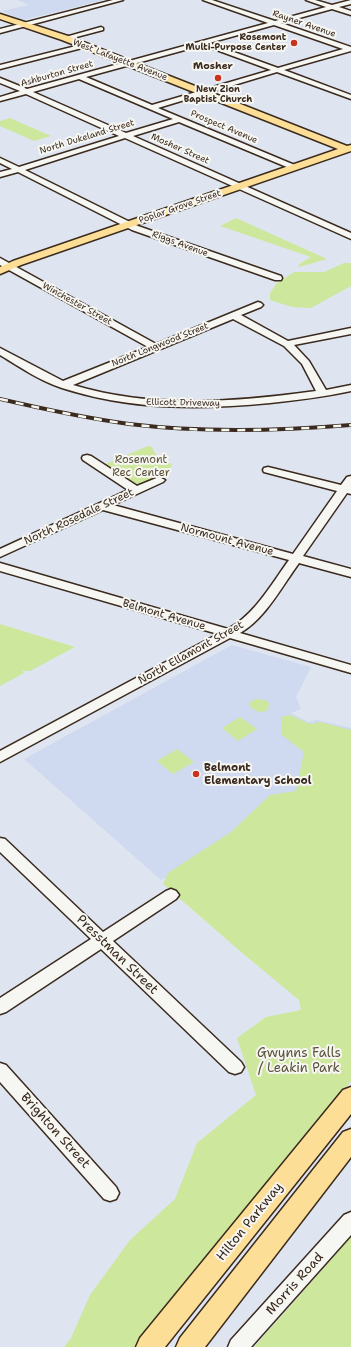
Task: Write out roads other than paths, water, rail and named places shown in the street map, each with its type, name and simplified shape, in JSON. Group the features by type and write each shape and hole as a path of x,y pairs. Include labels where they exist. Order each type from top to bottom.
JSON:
{"main road":[{"name":"West Lafayette Avenue","path":"0,16 65,38 350,149"},
{"name":"Poplar Grove Street","path":"3,266 129,225 350,149"},
{"name":"Hilton Parkway","path":"150,1347 351,1097"},
{"path":"189,1347 351,1139"}],"street":[{"path":"0,30 120,0"},
{"name":"Rayner Avenue","path":"206,0 350,49"},
{"path":"309,0 351,13"},
{"name":"Ashburton Street","path":"0,99 351,2"},
{"path":"65,38 102,29"},
{"path":"203,43 351,97"},
{"path":"0,67 84,46"},
{"path":"153,107 350,49"},
{"name":"Prospect Avenue","path":"80,77 294,168"},
{"name":"Mosher Street","path":"0,80 351,236"},
{"name":"North Dukeland Street","path":"0,175 180,119"},
{"name":"Riggs Avenue","path":"0,160 129,225 178,244 278,278"},
{"name":"Winchester Street","path":"3,266 155,347"},
{"name":"North Longwood Street","path":"63,385 258,305"},
{"path":"233,315 287,344 306,363 323,394"},
{"path":"287,344 351,331"},
{"name":"Ellicott Driveway","path":"0,351 36,372 63,385 124,400 172,405 218,404 323,394 351,388"},
{"path":"86,458 136,490"},
{"path":"268,470 349,487"},
{"name":"North Rosedale Street","path":"0,553 159,480"},
{"name":"North Ellamont Street","path":"0,757 241,627 262,607 349,487"},
{"name":"Normount Avenue","path":"102,506 351,573"},
{"name":"Belmont Avenue","path":"0,567 351,669"},
{"name":"Presstman Street","path":"0,844 235,1067"},
{"path":"0,1008 171,895"},
{"name":"Brighton Street","path":"0,1070 110,1193"},
{"name":"Morris Road","path":"238,1347 351,1222"}],"railway":[{"path":"0,399 96,419 157,427 212,430 268,430 351,425"}],"place":[{"name":"Rosemont Multi-Purpose Center","path":"294,43"},
{"name":"New Zion Baptist Church","path":"218,78"},
{"name":"Belmont Elementary School","path":"196,774"}],"district":[{"name":"Mosher","path":"213,66"}],"park label":[{"name":"Rosemont Rec Center","path":"141,466"},
{"name":"Gwynns Falls / Leakin Park","path":"299,1062"}]}
